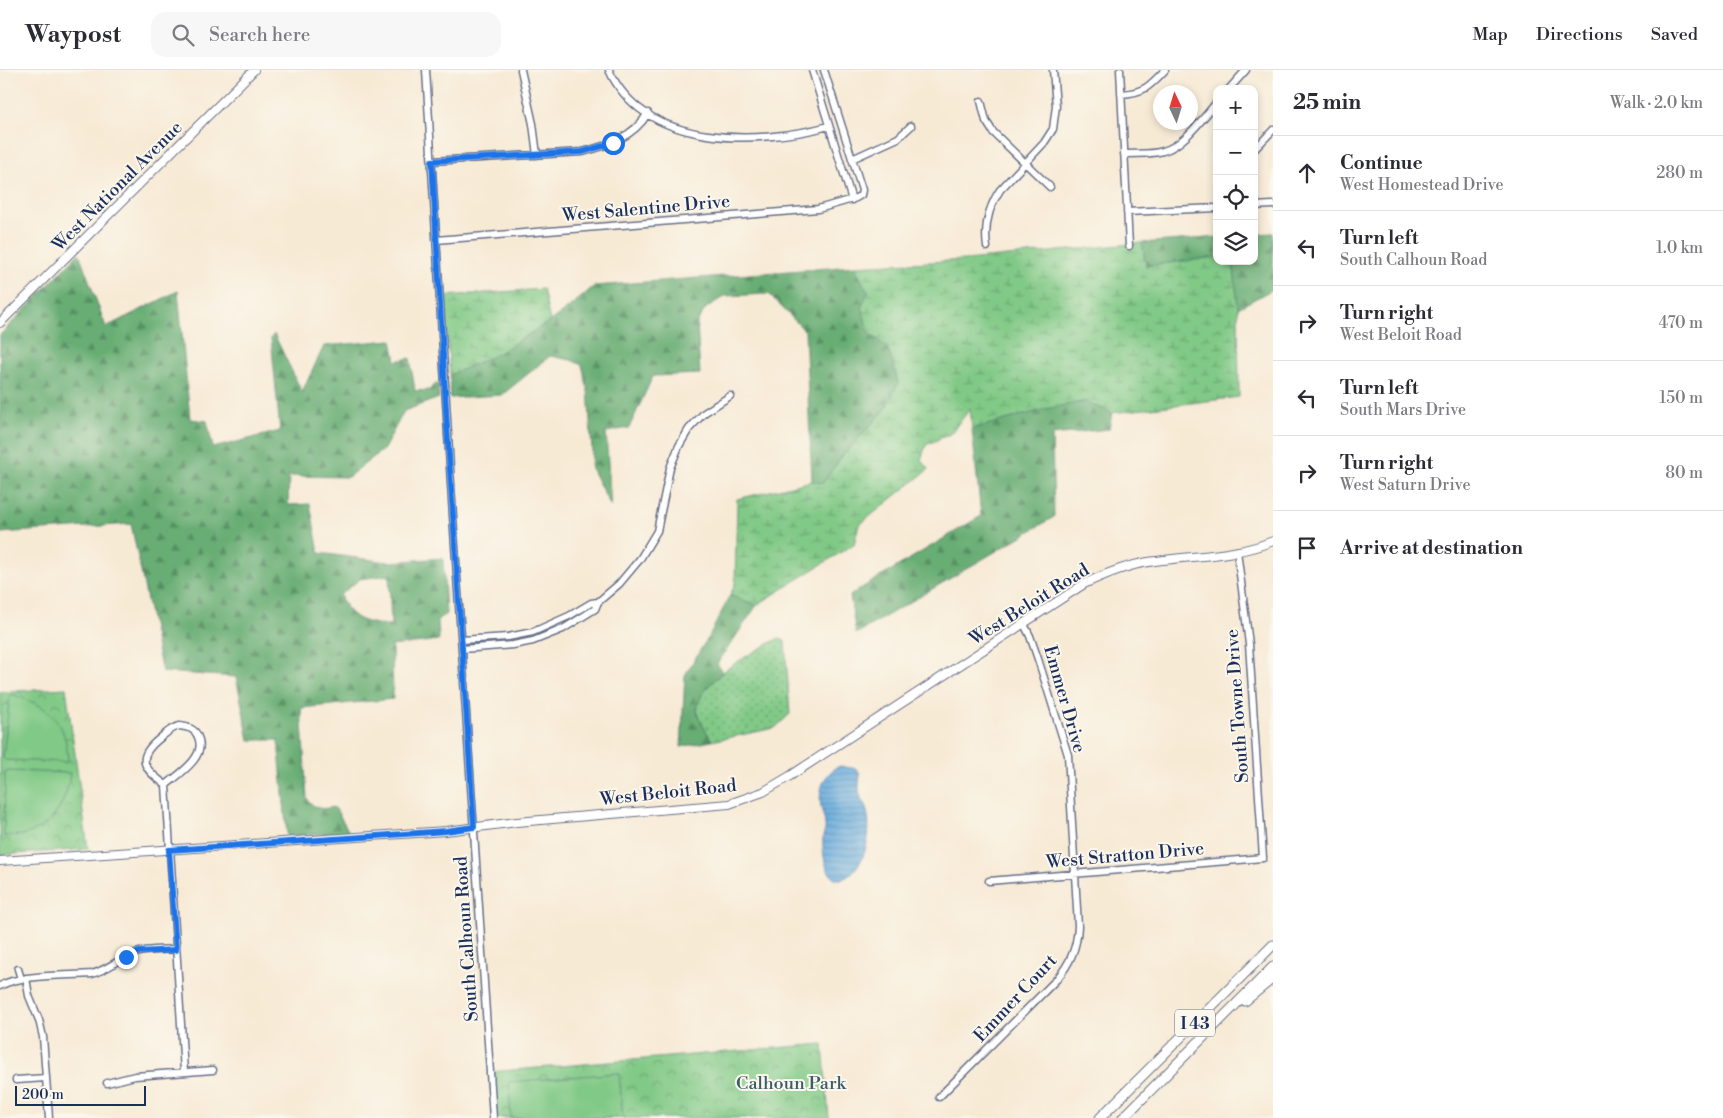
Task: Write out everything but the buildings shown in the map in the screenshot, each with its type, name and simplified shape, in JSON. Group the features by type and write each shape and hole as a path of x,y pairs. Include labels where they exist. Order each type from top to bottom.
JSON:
{"highway":[{"name":"I 43","path":"1100,1118 1273,945"},
{"name":"I 43","path":"1124,1118 1273,967"},
{"path":"1199,1040 1273,978"}],"main road":[{"name":"West National Avenue","path":"0,323 254,70"},
{"name":"West Beloit Road","path":"0,861 417,833 510,822 716,806 750,798 790,776 861,732 942,676 1084,584 1122,568 1156,561 1257,548 1273,541"}],"street":[{"name":"South Calhoun Road","path":"426,70 492,1118"},
{"path":"521,70 533,124 537,154"},
{"path":"609,70 622,91 648,113 681,130 702,135 725,137 778,135 828,126"},
{"path":"812,70 828,126 855,199 862,190 824,70"},
{"path":"987,247 987,222 991,206 1000,190 1044,143 1054,125 1056,106 1053,70"},
{"path":"1120,70 1128,246"},
{"path":"1121,94 1144,90 1165,70"},
{"path":"1233,85 1246,70"},
{"path":"981,100 989,128 1050,187"},
{"path":"1124,154 1158,152 1174,146 1184,139 1213,106"},
{"path":"432,161 582,152 613,143 625,137 635,129 648,113"},
{"path":"852,159 898,138 911,126"},
{"path":"1258,146 1273,130"},
{"name":"West Salentine Drive","path":"436,240 818,209 855,199"},
{"path":"1258,206 1273,205"},
{"path":"1127,212 1213,208"},
{"path":"462,650 513,645 547,636 569,626 595,609 598,602 619,584 640,559 657,531 670,468 679,446 689,429 704,413 730,396"},
{"name":"South Towne Drive","path":"1237,551 1249,644 1263,858"},
{"path":"461,640 508,637 531,632 565,618 591,603 598,602"},
{"path":"565,618 569,626"},
{"name":"Emmer Drive","path":"1024,624 1038,659 1066,745 1075,874"},
{"path":"531,632 533,640"},
{"path":"187,727 194,730 199,737 198,753 193,761 166,785 150,774 144,760 145,753 149,747 173,728 187,727"},
{"path":"166,785 184,1072"},
{"name":"West Stratton Drive","path":"989,880 1263,858"},
{"name":"Emmer Court","path":"939,1097 1056,980 1066,967 1074,952 1078,935 1075,874"},
{"path":"0,986 23,978 92,974 102,971 132,954 176,950"},
{"path":"18,970 23,978 42,1028 49,1118"},
{"path":"107,1083 135,1076 213,1070"},
{"path":"16,1080 46,1078"}],"green space":[{"path":"1273,233 1273,289 1238,308 1233,265 1258,265 1258,234"},
{"path":"1213,237 1213,258 1146,266 1142,243"},
{"path":"1142,243 1146,266 1213,258 1213,265 1233,265 1238,308 1239,397 1112,413 1085,401 1045,409 972,429 970,409 950,434 926,445 921,460 929,469 859,525 854,544 757,605 730,595 735,584 737,499 812,481 823,483 844,454 885,410 898,383 887,347 868,332 862,306 868,292 854,266 966,260"},
{"path":"79,253 106,327 178,291 190,419 207,421 213,448 280,431 271,338 274,334 302,392 324,346 392,340 396,361 410,358 415,391 429,390 438,382 439,398 404,411 384,449 348,477 289,476 288,505 310,504 319,553 389,562 443,558 446,614 438,619 439,640 392,646 393,699 301,708 307,798 318,808 333,807 336,809 349,832 287,836 278,740 249,740 236,677 162,672 131,524 0,533 0,335","holes":["389,575 391,626 366,622 354,616 344,604 340,595 360,579"]},
{"path":"854,266 868,292 868,332 887,347 898,383 885,410 844,454 823,483 812,481 805,331 769,294 725,296 706,308 697,322 700,374 653,376 629,428 606,432 611,507 591,468 592,451 588,390 582,365 571,360 550,356 502,395 450,398 450,375 489,357 526,336 561,313 594,286"},
{"path":"543,289 550,321 497,354 450,375 444,296"},
{"path":"1085,401 1112,413 1109,429 1052,435 1054,517 856,634 850,595 981,516 972,429 1045,409"},
{"path":"730,595 757,605 717,664 723,672 704,691 698,703 698,716 712,741 681,747 685,675 712,631"},
{"path":"779,638 785,641 790,714 775,728 712,741 697,713 699,701 705,689 728,668"},
{"path":"66,688 88,849 0,855 0,692"},
{"path":"10,694 35,703 53,716 64,735 68,762 5,760 3,758"},
{"path":"8,771 70,773 66,794 51,820 34,831 23,835 4,836 5,774"},
{"name":"Calhoun Park","path":"823,1044 829,1118 493,1118 489,1072"},
{"path":"619,1073 623,1118 511,1118 509,1082"}],"water":[{"path":"840,766 857,769 860,775 859,792 868,815 869,832 866,848 859,863 848,876 839,879 830,874 825,862 823,836 825,820 820,794 826,777"}],"route":[{"path":"126,957 139,952 176,950 169,850 446,831 474,827 447,426 432,161 582,152 613,143"}]}
